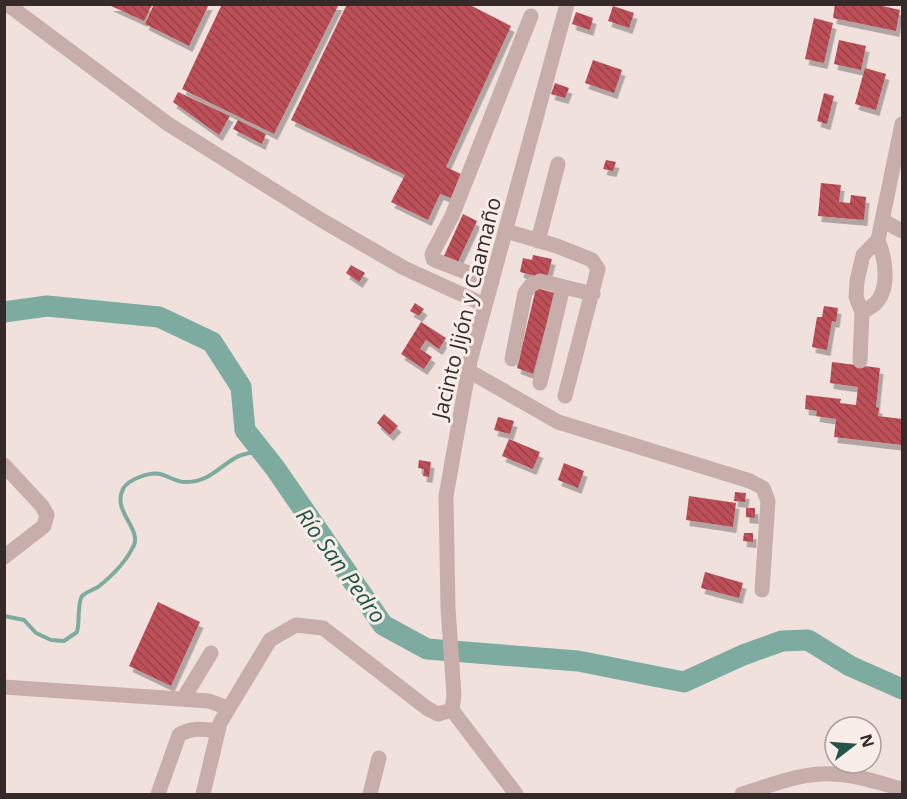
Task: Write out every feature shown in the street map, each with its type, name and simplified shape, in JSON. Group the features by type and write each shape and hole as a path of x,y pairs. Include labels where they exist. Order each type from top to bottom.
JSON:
{"street":[{"path":"7,4 168,124 323,222 404,268 486,305"},
{"name":"Jacinto Jijón y Caamaño","path":"453,702 448,608 446,496 469,371 567,4"},
{"path":"492,282 437,261 433,259 432,254 452,216 531,16"},
{"path":"862,312 876,303 883,289 885,273 883,254 878,240 903,124"},
{"path":"538,241 558,164"},
{"path":"882,220 903,231"},
{"path":"506,231 592,260 598,268 565,396"},
{"path":"860,361 862,312 856,297 860,262 868,249 878,240"},
{"path":"512,359 525,293 531,285 540,281 592,294"},
{"path":"540,384 563,287"},
{"path":"469,371 558,422 750,481 763,488 768,501 762,590"},
{"path":"4,465 42,506 47,515 44,525 4,557"},
{"path":"203,795 220,723 228,708 270,640 296,624 322,628 428,710 438,714 453,702 516,795"},
{"path":"183,699 211,653"},
{"path":"4,687 209,701 228,708"},
{"path":"158,795 179,735 195,728 218,731"},
{"path":"370,795 379,758"},
{"path":"742,795 789,779 821,774 851,776 903,789"}],"building":[{"path":"154,4 209,4 189,46 145,24"},
{"path":"222,4 339,4 274,134 182,89"},
{"path":"347,4 468,4 511,26 446,167 461,174 451,198 440,194 428,220 391,202 405,175 291,120"},
{"path":"835,4 874,4 900,10 896,31 833,18"},
{"path":"109,5 152,5 144,21"},
{"path":"613,6 634,13 629,28 608,21"},
{"path":"576,12 593,18 590,30 572,24"},
{"path":"814,18 833,23 824,63 805,59"},
{"path":"839,40 866,46 861,70 834,64"},
{"path":"593,60 622,70 614,93 585,83"},
{"path":"865,68 886,74 876,110 855,104"},
{"path":"555,83 569,88 565,98 551,94"},
{"path":"178,92 230,116 219,135 173,102"},
{"path":"824,93 834,96 827,124 817,121"},
{"path":"238,120 266,134 262,144 233,129"},
{"path":"606,160 616,162 613,171 603,169"},
{"path":"821,183 841,185 839,202 850,203 851,195 866,197 864,220 818,216"},
{"path":"463,214 477,221 458,262 444,256"},
{"path":"533,255 552,259 547,279 520,272 523,258 532,260"},
{"path":"351,265 365,273 359,282 346,273"},
{"path":"536,288 555,293 533,374 517,368"},
{"path":"415,303 424,309 419,316 410,311"},
{"path":"824,306 838,308 836,322 832,321 827,350 812,347 817,317 822,317"},
{"path":"421,322 446,338 439,349 426,340 420,349 432,357 424,369 401,354"},
{"path":"832,362 880,368 876,407 879,408 878,416 902,419 902,445 834,437 836,419 816,416 817,411 805,409 806,395 841,399 840,403 856,405 858,387 830,383"},
{"path":"384,414 398,426 390,435 377,423"},
{"path":"498,417 514,421 510,434 494,430"},
{"path":"509,439 540,452 533,469 502,456"},
{"path":"419,460 431,462 429,477 423,476 424,469 418,468"},
{"path":"564,463 584,471 578,488 558,480"},
{"path":"735,492 746,493 745,502 734,501"},
{"path":"689,496 736,503 733,527 686,520"},
{"path":"746,508 755,508 755,518 746,517"},
{"path":"744,533 753,533 753,542 743,541"},
{"path":"705,572 743,583 739,598 701,588"},
{"path":"158,602 200,622 171,686 129,666"}],"waterway":[{"name":"Río San Pedro","path":"4,312 47,306 159,317 212,342 241,387 245,430 275,468 383,625 427,649 578,661 684,682 743,655 782,641 808,640 850,666 902,689"},
{"path":"4,616 24,620 36,633 51,640 64,641 77,632 82,596 98,587 113,573 134,545 134,532 121,505 123,489 129,482 145,475 156,474 183,482 201,480 238,456 261,451"}]}
